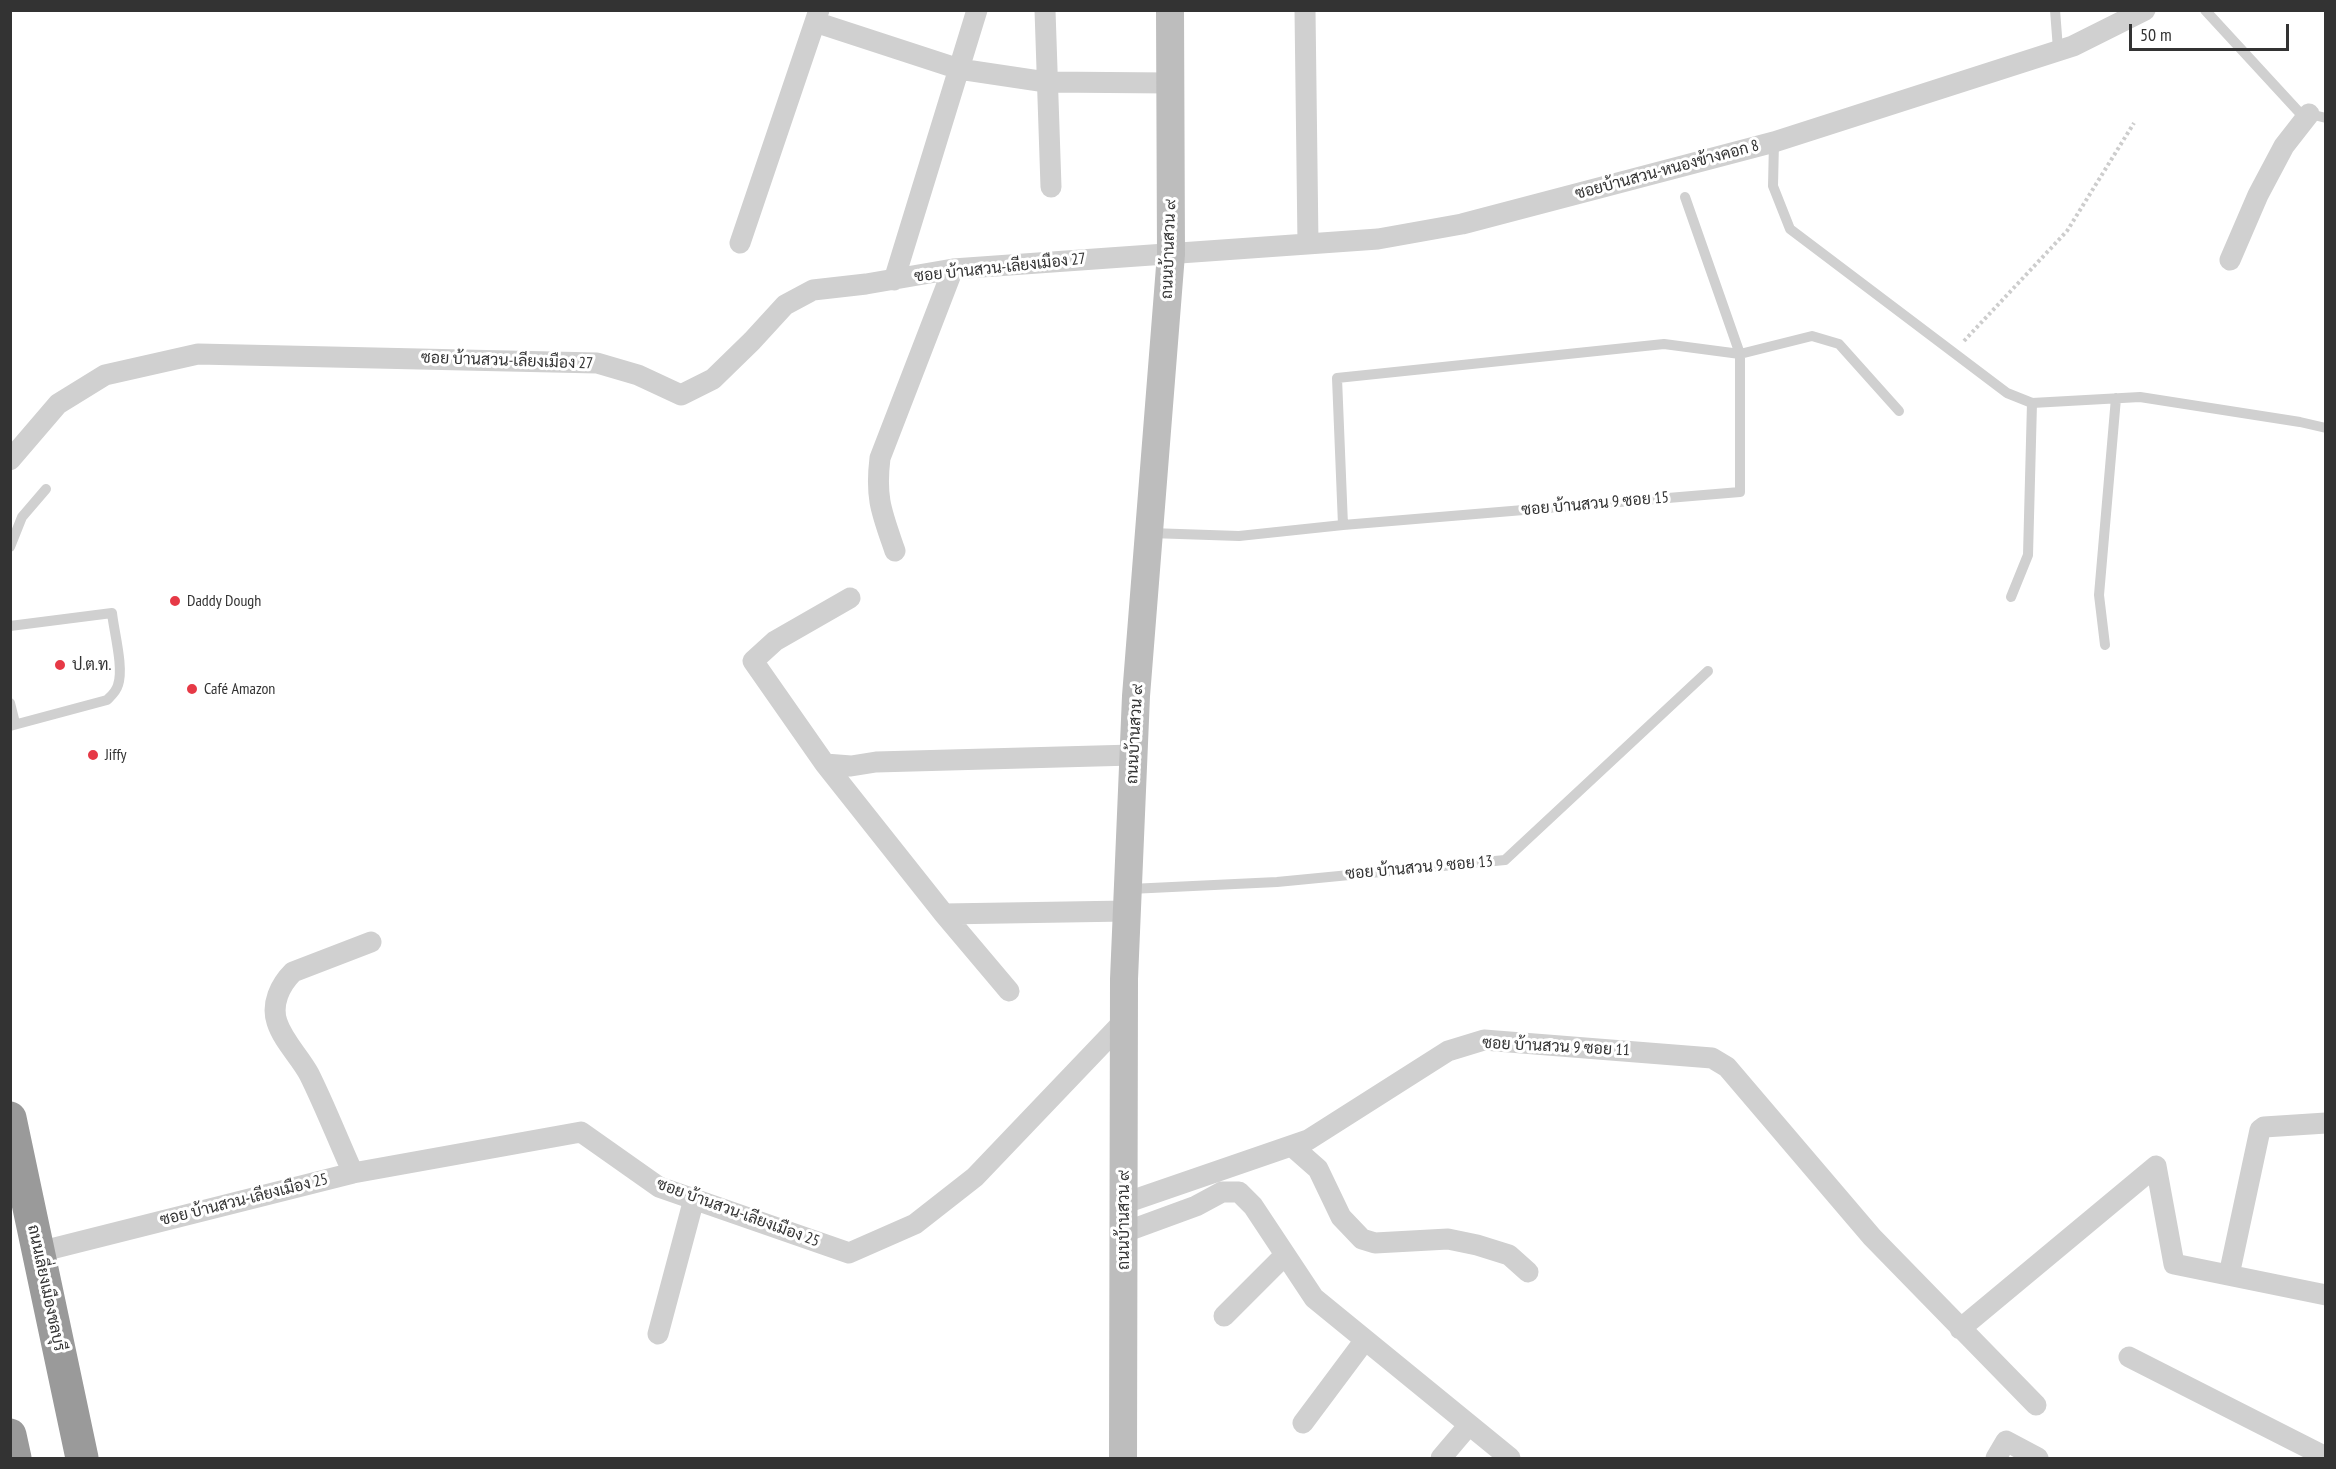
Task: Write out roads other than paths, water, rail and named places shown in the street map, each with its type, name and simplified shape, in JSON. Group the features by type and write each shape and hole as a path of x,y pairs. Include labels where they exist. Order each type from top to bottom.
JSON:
{"highway":[{"name":"ถนนเลี่ยงเมืองชลบุรี","path":"10,1118 82,1458"},
{"path":"10,1435 15,1458"}],"street":[{"path":"894,280 977,10"},
{"path":"1045,10 1051,187"},
{"name":"ถนนบ้านสวน ๙","path":"1123,1458 1124,1021 1127,900 1133,755 1148,533 1171,254 1170,10"},
{"path":"1305,10 1308,244"},
{"name":"ซอยบ้านสวน-หนองข้างคอก 8","path":"1171,254 1378,239 1462,224 1774,142 2073,46 2145,10"},
{"path":"740,243 817,16 958,69 1046,82 1170,83"},
{"path":"2230,260 2258,195 2284,146 2317,116"},
{"name":"ซอย บ้านสวน-เลียงเมือง 27","path":"10,459 58,404 105,375 198,354 597,363 638,375 681,395 713,379 785,305 813,290 953,270 1171,254"},
{"path":"895,550 879,504 877,484 880,458 953,270"},
{"path":"850,598 775,641 753,661 825,764 1009,992"},
{"path":"825,764 850,766 876,762 1133,755"},
{"path":"944,914 1127,900"},
{"path":"353,1173 308,1074 277,1023 275,1006 278,992 293,972 371,942"},
{"name":"ซอย บ้านสวน-เลียงเมือง 25","path":"39,1252 353,1173 581,1132 659,1187 849,1253 915,1224 975,1177 1124,1021"},
{"name":"ซอย บ้านสวน 9 ซอย 11","path":"1125,1203 1293,1147 1308,1140 1448,1051 1484,1040 1712,1058 1727,1066 1872,1237 2036,1405"},
{"path":"2229,1275 2260,1130 2264,1127 2325,1122"},
{"path":"1293,1147 1318,1169 1341,1217 1362,1239 1375,1243 1448,1239 1509,1255 1528,1272"},
{"path":"1960,1329 2156,1166 2175,1264 2325,1295"},
{"path":"1125,1232 1196,1206 1222,1192 1239,1192 1253,1206 1314,1298 1510,1458"},
{"path":"658,1334 694,1199"},
{"path":"1224,1316 1285,1256"},
{"path":"1303,1423 1365,1340"},
{"path":"2129,1357 2325,1457"},
{"path":"1441,1458 1469,1425"},
{"path":"1996,1458 2006,1441 2038,1458"}],"lane":[{"path":"2055,10 2058,49"},
{"path":"2205,10 2298,111 2317,116"},
{"path":"1774,142 1773,186 1790,229 2007,393 2032,403 2140,397 2325,428"},
{"name":"ซอย บ้านสวน 9 ซอย 15","path":"1148,533 1239,536 1343,525 1740,492 1740,354 1685,196"},
{"path":"1343,525 1337,378 1664,344 1740,354 1812,336 1839,344 1899,411"},
{"path":"2105,645 2099,595 2116,398"},
{"path":"2011,597 2028,555 2032,403"},
{"path":"10,547 22,517 46,489"},
{"path":"10,626 112,613 119,669 119,683 115,692 107,700 13,725 10,702"},
{"name":"ซอย บ้านสวน 9 ซอย 13","path":"1127,900 1277,882 1505,860 1708,671"}],"place":[{"name":"Daddy Dough","path":"175,601"},
{"name":"ป.ต.ท.","path":"60,665"},
{"name":"Café Amazon","path":"192,689"},
{"name":"Jiffy","path":"93,755"}]}
